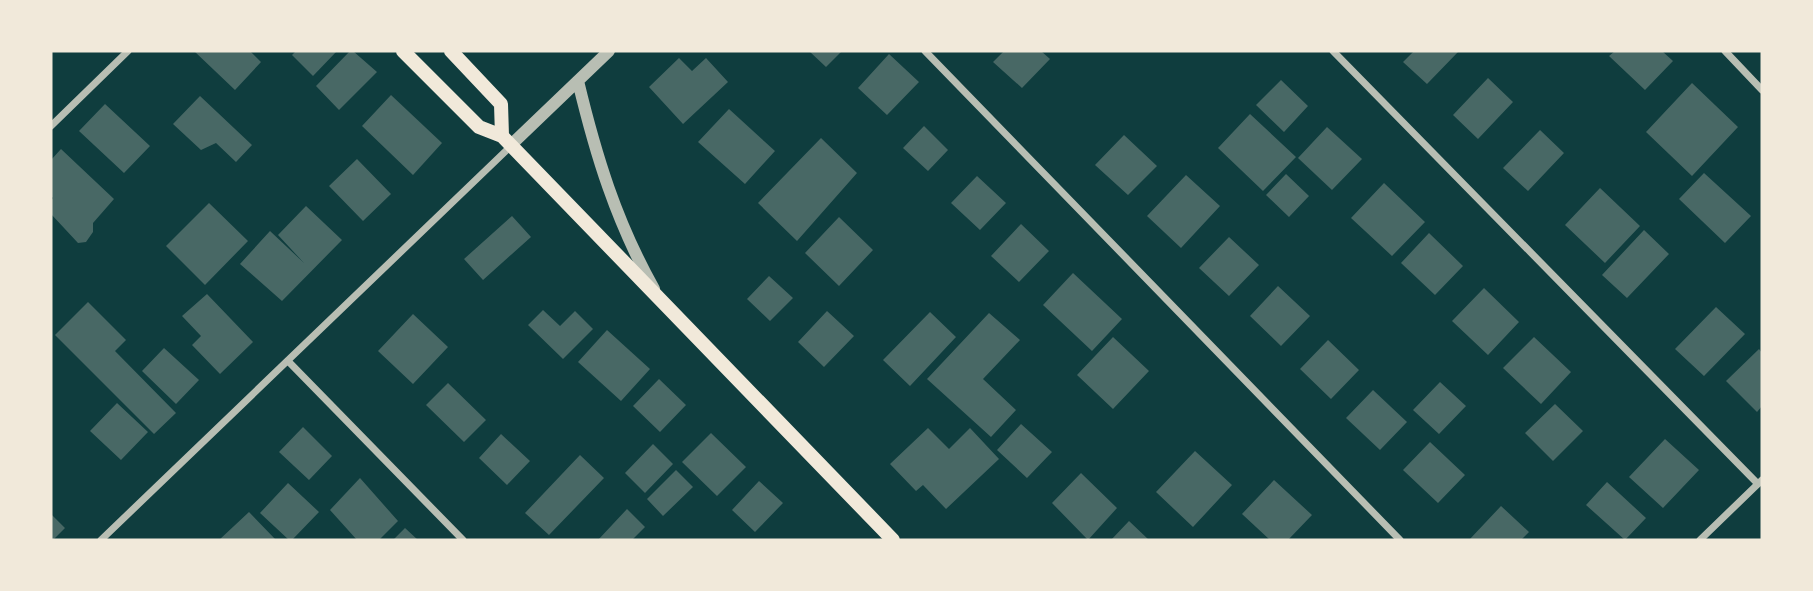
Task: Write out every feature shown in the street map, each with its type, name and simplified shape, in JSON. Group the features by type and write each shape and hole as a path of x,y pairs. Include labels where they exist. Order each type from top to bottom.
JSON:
{"main road":[{"path":"403,51 480,127 507,140 893,540"},
{"path":"452,51 501,104 507,140"}],"street":[{"path":"51,125 128,51"},
{"path":"101,540 288,361 507,140 578,81 608,51"},
{"path":"925,51 1400,540"},
{"path":"1333,51 1760,482 1700,540"},
{"path":"1725,51 1762,90"},
{"path":"578,81 604,180 618,218 661,301"},
{"path":"288,361 463,540"}],"building":[{"path":"194,51 250,51 261,62 235,90"},
{"path":"296,51 337,51 313,76 292,55"},
{"path":"350,51 377,72 339,110 316,86"},
{"path":"809,51 842,51 826,67"},
{"path":"1004,51 1041,51 1050,59 1022,88 993,62"},
{"path":"1414,51 1459,51 1427,84 1403,62"},
{"path":"1615,51 1662,51 1673,61 1645,90 1609,56"},
{"path":"889,54 919,82 887,115 858,88"},
{"path":"679,58 692,71 706,58 728,82 683,124 649,87"},
{"path":"1488,78 1513,102 1478,139 1453,115"},
{"path":"1281,80 1308,106 1284,132 1256,105"},
{"path":"1692,83 1738,127 1692,176 1646,132"},
{"path":"391,95 442,143 413,175 362,126"},
{"path":"200,96 252,145 236,162 216,143 201,150 173,124"},
{"path":"105,104 150,146 124,173 79,131"},
{"path":"729,109 775,151 745,184 698,142"},
{"path":"1250,114 1296,157 1263,191 1218,148"},
{"path":"924,126 948,150 928,171 903,148"},
{"path":"1327,127 1362,159 1332,190 1298,158"},
{"path":"1540,130 1564,153 1528,191 1503,168"},
{"path":"1124,135 1157,166 1128,195 1095,165"},
{"path":"821,138 857,173 797,241 758,203"},
{"path":"61,149 114,199 93,223 93,232 86,242 78,243 51,214 51,160"},
{"path":"357,159 391,194 363,221 329,186"},
{"path":"1704,173 1751,216 1725,243 1679,199"},
{"path":"1286,174 1309,196 1289,217 1266,195"},
{"path":"1186,175 1220,206 1181,248 1147,216"},
{"path":"977,176 1006,203 980,230 951,203"},
{"path":"1384,183 1425,222 1392,256 1351,218"},
{"path":"1600,188 1640,226 1605,263 1565,225"},
{"path":"209,203 248,241 205,285 166,246"},
{"path":"306,206 342,240 282,301 240,264 270,231 304,263 278,235"},
{"path":"512,216 531,237 483,280 464,259"},
{"path":"839,217 873,250 839,286 805,253"},
{"path":"1021,224 1049,251 1019,282 991,256"},
{"path":"1644,230 1669,254 1627,298 1602,275"},
{"path":"1429,233 1463,266 1435,295 1401,263"},
{"path":"1229,237 1259,265 1229,296 1199,268"},
{"path":"1073,273 1122,319 1092,351 1043,305"},
{"path":"769,276 793,298 770,321 747,299"},
{"path":"1278,286 1310,316 1281,346 1250,316"},
{"path":"1484,288 1519,322 1488,355 1452,321"},
{"path":"207,294 253,342 220,374 192,345 201,336 182,316"},
{"path":"88,302 126,340 115,351 176,413 154,434 55,335"},
{"path":"1716,307 1745,334 1704,376 1675,349"},
{"path":"543,310 560,326 575,311 593,329 563,359 528,325"},
{"path":"827,311 854,336 824,367 798,342"},
{"path":"930,312 956,337 910,386 883,360"},
{"path":"989,313 1020,340 983,379 1016,410 991,437 927,379"},
{"path":"413,314 448,347 413,384 378,351"},
{"path":"607,330 650,369 621,401 578,362"},
{"path":"1113,337 1149,371 1113,409 1077,375"},
{"path":"1534,337 1571,372 1541,404 1503,368"},
{"path":"1328,340 1359,370 1331,399 1300,369"},
{"path":"164,348 199,380 176,404 142,371"},
{"path":"1759,349 1762,353 1762,406 1757,412 1726,381"},
{"path":"659,379 686,405 660,432 633,406"},
{"path":"1440,382 1466,406 1439,434 1413,410"},
{"path":"448,383 486,420 464,442 426,405"},
{"path":"1373,390 1407,422 1380,450 1346,418"},
{"path":"117,403 148,432 121,460 90,431"},
{"path":"1555,404 1583,431 1553,461 1525,433"},
{"path":"1021,424 1052,452 1027,478 997,450"},
{"path":"303,427 332,456 309,480 279,452"},
{"path":"928,428 949,449 970,428 999,459 946,509 923,485 916,491 890,464"},
{"path":"711,433 746,467 717,496 682,462"},
{"path":"501,434 530,461 507,485 479,458"},
{"path":"1665,439 1699,470 1663,508 1629,477"},
{"path":"1430,442 1465,475 1438,503 1403,470"},
{"path":"653,444 673,464 645,493 625,473"},
{"path":"1195,451 1232,485 1193,527 1156,492"},
{"path":"580,455 604,478 549,535 525,513"},
{"path":"676,470 693,487 663,516 647,499"},
{"path":"1081,473 1117,508 1088,540 1052,503"},
{"path":"360,478 398,521 379,540 357,540 330,510"},
{"path":"1274,480 1312,515 1288,540 1270,540 1242,514"},
{"path":"759,481 783,503 755,532 732,510"},
{"path":"1607,482 1646,518 1625,540 1586,505"},
{"path":"288,483 319,512 292,540 260,513"},
{"path":"1501,506 1529,532 1521,540 1469,540"},
{"path":"627,509 645,527 632,540 598,540"},
{"path":"249,512 276,540 219,540"},
{"path":"51,514 65,528 53,540 51,540"},
{"path":"1129,521 1149,540 1111,540"},
{"path":"405,528 418,540 393,540"}]}
